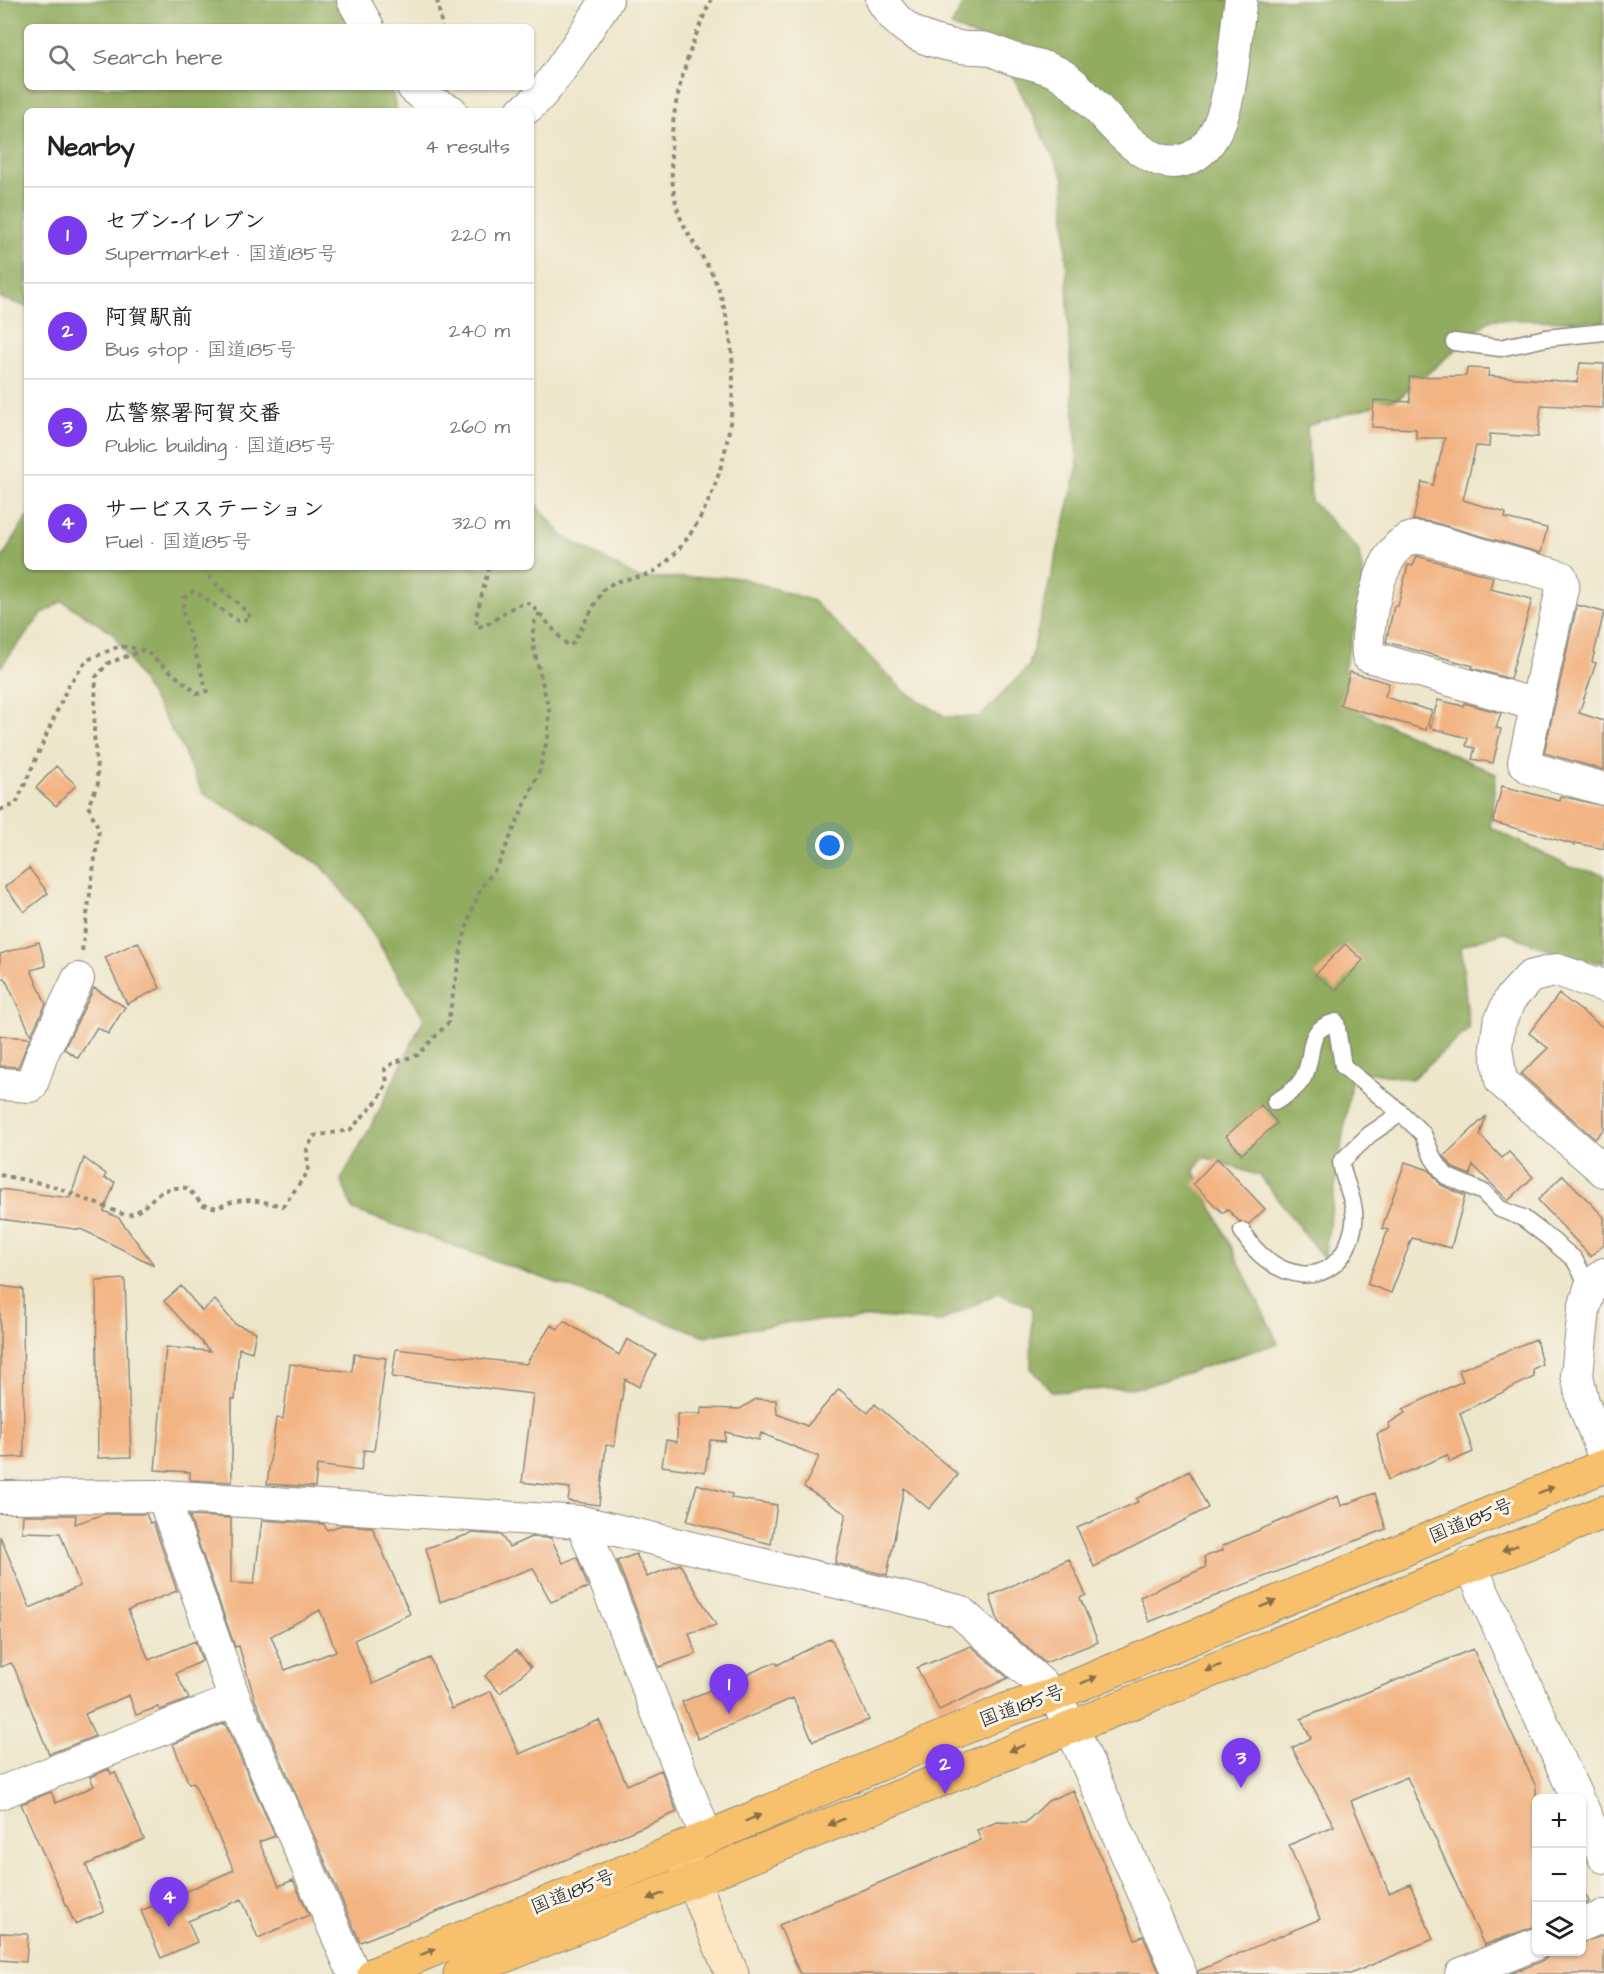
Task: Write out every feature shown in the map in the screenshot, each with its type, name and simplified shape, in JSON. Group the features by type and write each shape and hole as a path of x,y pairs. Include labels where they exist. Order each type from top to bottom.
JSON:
{"highway":[{"name":"国道185号","path":"374,1974 693,1843 1006,1710 1054,1695 1604,1466"},
{"name":"国道185号","path":"460,1974 694,1881 1470,1564 1604,1512"}],"main road":[{"path":"693,1843 694,1881 732,1974"}],"street":[{"path":"353,0 366,24"},
{"path":"528,108 545,88 607,0"},
{"path":"882,0 893,19 910,32 960,47 987,49 1016,60 1038,64 1063,76 1071,81 1136,146 1154,159 1173,162 1190,158 1210,142 1218,130 1230,86 1241,0"},
{"path":"417,90 432,103 444,108"},
{"path":"1536,705 1368,656 1367,647 1377,590 1384,565 1397,547 1413,537 1427,539 1561,577 1563,584 1524,762 1530,768 1604,789"},
{"path":"1604,986 1557,970 1530,977 1510,999 1499,1024 1496,1047 1501,1081 1604,1171"},
{"path":"0,1084 32,1086 42,1054 78,979"},
{"path":"1597,1281 1584,1309 1577,1375 1583,1402 1604,1456"},
{"path":"163,1496 235,1700 354,1974"},
{"path":"0,1497 163,1496 582,1522 959,1611 1054,1695 1071,1726 1180,1974"},
{"path":"582,1522 693,1843"},
{"path":"1470,1564 1575,1794"},
{"path":"0,1793 235,1700"},
{"path":"1586,1818 1604,1857"},
{"path":"1586,1923 1604,1916"},
{"path":"1461,1974 1532,1946"}],"lane":[{"path":"1454,342 1500,348 1546,338 1604,332"},
{"path":"1275,1102 1294,1090 1304,1077 1312,1038 1323,1025 1336,1022 1343,1066 1423,1134 1433,1158 1446,1176 1483,1192 1500,1209 1523,1218 1574,1259 1597,1281"},
{"path":"1242,1231 1250,1245 1264,1257 1294,1274 1314,1276 1333,1266 1347,1244 1353,1229 1354,1203 1343,1176 1341,1162 1369,1135 1401,1113"}],"path":[{"path":"437,0 441,24"},
{"path":"488,570 476,617 477,627 487,625 520,604 528,603 569,646 573,644 603,590 609,584 654,572 669,558 695,526 714,491 733,404 733,345 718,287 676,205 671,164 674,117 681,83 711,0"},
{"path":"0,810 16,804 68,686 87,660 120,646 144,650 198,694 207,691 183,612 183,598 194,591 238,621 251,618 241,603 207,576 204,570"},
{"path":"0,1176 50,1185 125,1215 134,1214 157,1194 171,1186 186,1188 203,1205 218,1208 230,1202 248,1198 283,1206 308,1172 307,1149 314,1136 350,1130 378,1100 387,1083 385,1069 395,1062 418,1056 448,1023 462,944 472,909 482,887 498,865 522,814 539,772 548,736 547,693 533,645 533,625 540,613"},
{"path":"78,979 99,830 88,806 98,784 94,734 96,677 108,663 144,650"}],"green space":[{"path":"0,0 368,0 374,24 24,24 24,90 392,90 396,108 24,108 24,306 0,298"},
{"path":"966,0 1604,0 1604,322 1491,319 1399,398 1307,426 1311,501 1358,549 1365,584 1344,669 1364,714 1496,774 1490,827 1570,867 1604,874 1604,963 1573,959 1503,932 1461,946 1469,1029 1412,1079 1353,1070 1324,1259 1260,1176 1204,1157 1194,1170 1278,1343 1143,1387 1052,1392 1031,1368 1032,1307 997,1293 940,1322 880,1317 792,1322 705,1336 353,1210 341,1180 378,1113 424,1018 363,917 321,865 202,792 180,744 113,633 62,601 42,614 0,667 0,562 24,521 24,570 534,570 534,502 563,536 638,578 738,577 813,601 905,692 946,717 980,717 1029,666 1078,467 1069,342 1064,178 997,45 951,26"}],"building":[{"path":"1580,363 1604,364 1603,408 1541,405 1538,437 1490,434 1489,447 1476,446 1463,500 1506,513 1505,518 1547,528 1541,553 1432,522 1413,520 1422,482 1433,485 1445,438 1416,438 1416,429 1372,427 1374,400 1410,402 1409,377 1466,376 1467,368 1489,369 1488,376 1577,382"},
{"path":"1417,556 1493,577 1490,589 1532,599 1510,679 1472,668 1473,666 1386,642 1394,606 1398,606 1408,565 1413,566"},
{"path":"1577,605 1604,612 1592,662 1596,663 1579,713 1604,721 1604,770 1544,753"},
{"path":"1350,672 1389,683 1385,697 1432,711 1426,730 1340,705"},
{"path":"1438,700 1463,706 1464,703 1501,713 1496,728 1501,729 1493,763 1472,759 1475,748 1466,746 1468,738 1430,728"},
{"path":"56,766 76,785 56,806 36,788"},
{"path":"1502,786 1560,801 1561,796 1604,806 1604,849 1575,843 1575,845 1493,822"},
{"path":"29,868 48,893 24,912 5,887"},
{"path":"39,942 46,966 31,970 46,1004 31,1035 5,978 0,980 0,954"},
{"path":"138,942 160,988 127,1004 105,957"},
{"path":"1345,944 1363,960 1336,990 1315,975"},
{"path":"94,988 125,1007 108,1034 97,1027 78,1058 64,1049"},
{"path":"1559,994 1604,1028 1604,1129 1595,1139 1521,1074 1548,1048 1529,1033"},
{"path":"0,1036 30,1038 18,1067 0,1066"},
{"path":"1261,1105 1277,1123 1242,1154 1226,1136"},
{"path":"1486,1116 1480,1135 1502,1158 1509,1152 1533,1177 1508,1201 1473,1165 1470,1175 1453,1168 1444,1156"},
{"path":"84,1158 106,1174 104,1178 115,1182 104,1211 119,1218 154,1265 83,1230 0,1219 0,1189 70,1198"},
{"path":"1217,1158 1265,1209 1249,1224 1239,1221 1227,1209 1223,1213 1193,1184"},
{"path":"1405,1162 1429,1170 1441,1185 1465,1196 1451,1248 1412,1238 1391,1293 1367,1284 1388,1230 1382,1228"},
{"path":"1563,1175 1604,1217 1604,1244 1591,1257 1538,1200"},
{"path":"125,1279 131,1457 98,1458 96,1281"},
{"path":"0,1286 23,1289 24,1457 0,1458"},
{"path":"181,1286 202,1311 215,1300 235,1324 256,1332 252,1352 239,1348 235,1399 232,1399 232,1482 190,1480 190,1472 155,1470 166,1347 210,1351 164,1301"},
{"path":"564,1321 619,1355 627,1339 656,1355 639,1387 625,1379 614,1446 606,1445 599,1505 568,1501 570,1488 522,1482 533,1394 392,1377 396,1349 526,1364 551,1325 558,1329"},
{"path":"1536,1339 1542,1364 1533,1369 1534,1377 1460,1413 1473,1452 1450,1462 1447,1455 1388,1480 1377,1434 1390,1428 1389,1423 1405,1413 1403,1409 1463,1381 1459,1370"},
{"path":"354,1354 386,1358 374,1451 364,1450 361,1471 317,1465 315,1487 267,1484 276,1418 283,1419 290,1364 352,1372"},
{"path":"839,1389 868,1413 875,1404 958,1475 929,1509 904,1488 887,1575 835,1563 846,1514 804,1487 819,1457 761,1433 759,1440 725,1432 725,1441 710,1440 705,1472 662,1466 666,1440 677,1442 677,1414 701,1414 701,1408 740,1409 756,1399 776,1400 777,1414 807,1426"},
{"path":"1189,1471 1208,1508 1094,1567 1077,1528 1138,1502 1136,1499"},
{"path":"697,1484 732,1494 731,1498 777,1505 771,1544 687,1521"},
{"path":"1375,1493 1386,1529 1149,1622 1140,1597 1206,1567 1204,1557 1223,1550 1222,1546 1338,1496 1341,1506"},
{"path":"104,1514 146,1514 150,1523 153,1522 177,1591 128,1610 149,1660 195,1641 202,1661 176,1673 189,1699 160,1710 158,1707 136,1715 129,1695 85,1714 95,1736 49,1754 14,1667 11,1663 0,1667 0,1536 30,1608 80,1586 60,1533 22,1532 23,1515 76,1515 75,1524"},
{"path":"189,1516 231,1518 231,1583 254,1584 262,1520 324,1524 327,1530 342,1525 372,1527 410,1614 354,1640 373,1684 430,1658 452,1709 491,1691 519,1754 599,1720 627,1785 661,1770 677,1812 525,1877 360,1942 255,1700 239,1646 235,1647","holes":["320,1610 336,1651 285,1670 271,1636"]},
{"path":"473,1533 501,1535 509,1547 531,1537 551,1538 563,1563 577,1557 588,1587 551,1602 533,1568 440,1602 426,1548"},
{"path":"636,1554 647,1577 680,1564 716,1625 689,1633 696,1654 659,1667 617,1561"},
{"path":"1069,1559 1086,1595 1080,1598 1098,1642 1045,1663 999,1623 990,1596"},
{"path":"831,1638 869,1720 813,1741 793,1698 698,1739 682,1702 776,1662 777,1665"},
{"path":"971,1646 1008,1678 939,1710 917,1668"},
{"path":"1473,1649 1536,1787 1536,1794 1532,1794 1532,1927 1484,1945 1407,1777 1351,1801 1389,1893 1410,1884 1433,1939 1350,1974 1198,1974 1198,1971 1320,1919 1289,1845 1334,1826 1292,1748 1311,1738 1301,1719"},
{"path":"516,1650 531,1667 500,1693 485,1676"},
{"path":"225,1723 275,1836 259,1842 279,1886 293,1880 309,1915 258,1938 242,1899 188,1921 197,1942 161,1958 141,1911 234,1870 193,1782 189,1784 173,1744"},
{"path":"109,1769 111,1774 115,1772 144,1839 86,1865 104,1912 75,1924 21,1804 51,1792 56,1803 94,1786 90,1777"},
{"path":"1073,1790 1135,1939 1143,1936 1160,1974 800,1974 779,1925 981,1840 977,1830 997,1822 1025,1823 1048,1801"},
{"path":"0,1933 28,1934 26,1962 0,1960"},
{"path":"1604,1935 1604,1974 1509,1974 1543,1961 1548,1956 1586,1956 1586,1941"}],"place":[{"name":"セブン-イレブン","path":"729,1714"},
{"name":"広警察署阿賀交番","path":"1241,1788"},
{"name":"阿賀駅前","path":"945,1794"},
{"name":"サービスステーション","path":"169,1927"}]}
